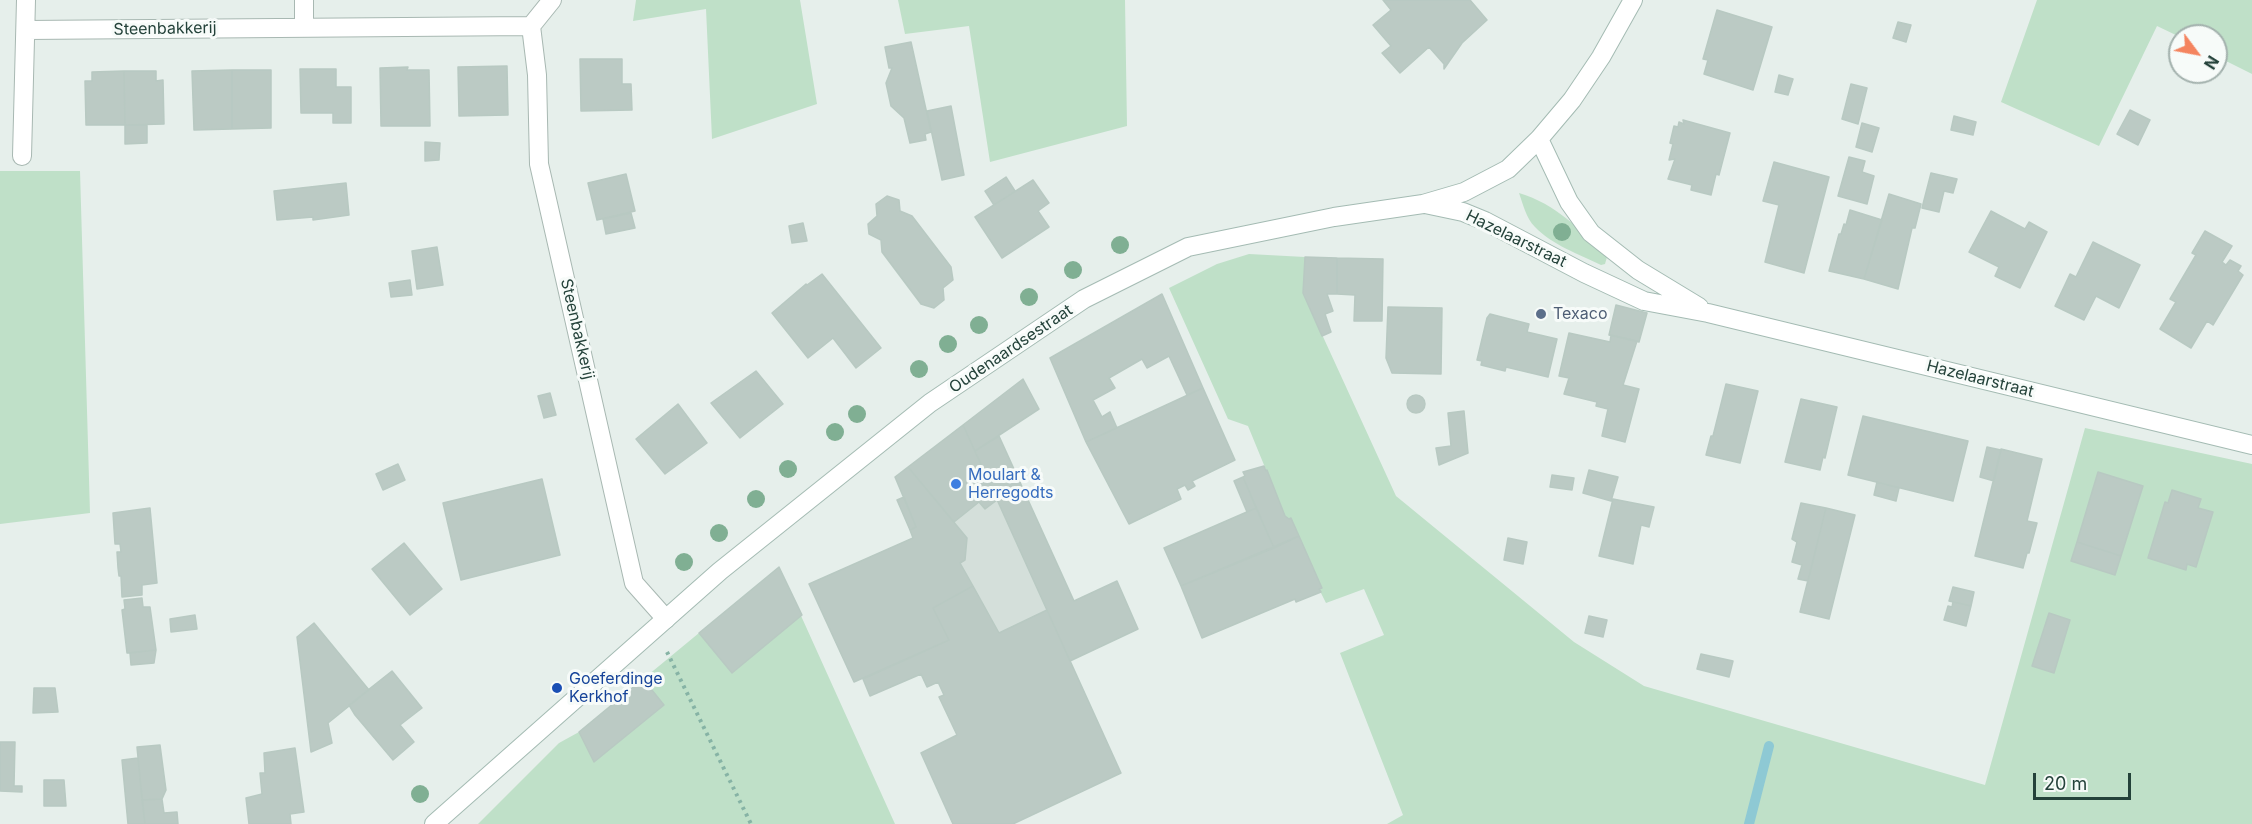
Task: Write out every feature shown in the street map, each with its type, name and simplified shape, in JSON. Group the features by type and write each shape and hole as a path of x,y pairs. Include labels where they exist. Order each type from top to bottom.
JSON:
{"street":[{"path":"22,156 26,0"},
{"path":"304,0 304,27"},
{"path":"531,26 552,0"},
{"name":"Oudenaardsestraat","path":"435,824 720,571 930,403 1084,299 1188,247 1334,217 1423,204 1464,192 1508,169 1539,139 1578,92 1633,0"},
{"name":"Steenbakkerij","path":"26,30 531,26 537,75 539,164 634,583 666,620"},
{"name":"Hazelaarstraat","path":"1539,139 1569,202 1591,233 1638,270 1708,313"},
{"name":"Hazelaarstraat","path":"1423,204 1463,212 1485,221 1584,273 1644,301 1708,313 2252,445"}],"path":[{"path":"666,652 751,824"}],"shaded area":[{"path":"963,425 1047,610 999,633 973,586 949,640 854,682 809,584 913,538 897,500 904,497 895,477"}],"green space":[{"path":"636,0 800,0 817,104 712,139 706,9 633,21"},
{"path":"898,0 1125,0 1127,126 990,162 969,26 905,34"},
{"path":"2037,0 2252,0 2252,74 2228,62 2228,24 2168,24 2168,31 2157,26 2099,146 2001,102"},
{"path":"0,171 80,171 90,513 0,524"},
{"path":"1519,193 1545,204 1567,219 1607,257 1605,264 1601,265 1549,239 1529,219"},
{"path":"1249,254 1305,257 1303,293 1396,496 1574,642 1644,686 1985,785 2085,428 2252,464 2252,824 1387,824 1403,815 1340,653 1384,635 1364,589 1326,603 1319,589 1322,588 1291,518 1285,516 1248,426 1228,419 1169,288 1217,264"},
{"path":"779,567 895,824 478,824 559,743 579,732"}],"building":[{"path":"1383,0 1470,0 1487,20 1462,43 1444,69 1444,64 1429,47 1400,73 1382,53 1391,46 1373,25 1391,10"},
{"path":"1717,10 1772,27 1753,90 1704,74 1708,60 1703,59"},
{"path":"1898,22 1911,25 1906,42 1893,38"},
{"path":"911,42 931,132 925,134 926,140 910,143 904,118 891,106 886,83 892,68 889,68 885,47"},
{"path":"580,59 622,59 622,84 631,84 632,110 581,111"},
{"path":"507,66 508,115 459,116 458,67"},
{"path":"408,67 407,70 429,70 430,126 381,126 380,68"},
{"path":"300,69 336,69 336,87 351,87 351,123 333,123 333,113 301,113"},
{"path":"232,70 232,129 194,130 192,71"},
{"path":"232,70 271,70 271,128 232,129"},
{"path":"124,71 125,125 86,125 85,81 92,81 92,72"},
{"path":"124,71 156,71 156,81 163,80 164,124 125,125"},
{"path":"1779,75 1793,79 1788,95 1775,92"},
{"path":"1851,84 1867,88 1858,124 1842,119"},
{"path":"951,106 964,175 942,180 927,111"},
{"path":"2130,110 2150,120 2138,145 2117,134"},
{"path":"1954,116 1976,122 1973,135 1951,130"},
{"path":"1683,120 1730,133 1711,195 1691,190 1692,185 1668,179 1675,159 1669,160 1674,126 1678,127 1679,122 1684,124"},
{"path":"1862,123 1879,128 1872,152 1856,147"},
{"path":"125,125 147,125 147,143 125,144"},
{"path":"425,142 440,143 439,160 425,161"},
{"path":"1849,157 1865,161 1862,172 1874,176 1867,204 1838,196"},
{"path":"1774,162 1829,177 1804,273 1765,262 1779,205 1763,201"},
{"path":"1931,173 1957,179 1953,193 1944,191 1939,212 1922,208"},
{"path":"626,174 635,211 597,220 588,183"},
{"path":"1006,177 1015,191 994,205 985,191"},
{"path":"1033,180 1049,203 1038,211 1049,227 1002,258 975,217"},
{"path":"346,183 349,215 313,220 313,217 277,220 274,191"},
{"path":"1889,194 1921,204 1915,228 1912,228 1898,289 1864,279"},
{"path":"887,196 899,200 900,211 912,216 951,267 953,280 943,288 944,300 934,308 921,304 882,252 881,240 869,234 868,224 877,216 876,204"},
{"path":"1850,210 1882,220 1864,279 1829,271 1839,234 1844,224 1846,225"},
{"path":"1991,211 2025,229 2029,222 2047,232 2020,288 1995,276 1999,267 1969,252"},
{"path":"631,213 635,228 606,234 603,219"},
{"path":"803,223 807,241 792,243 789,226"},
{"path":"2205,231 2232,246 2222,262 2226,265 2230,260 2241,266 2238,271 2243,275 2213,325 2207,321 2191,348 2160,329 2176,302 2170,299 2196,255 2192,253"},
{"path":"2093,242 2140,265 2119,308 2096,296 2084,320 2055,306 2070,274 2076,277"},
{"path":"437,247 443,285 417,289 412,251"},
{"path":"1305,257 1337,258 1337,294 1327,294 1333,311 1325,314 1331,332 1322,336 1303,293"},
{"path":"1337,258 1383,259 1382,321 1354,321 1355,295 1337,294"},
{"path":"822,274 881,348 856,368 833,338 808,358 772,313 806,284"},
{"path":"410,280 412,295 391,297 389,283"},
{"path":"1162,294 1203,388 1187,395 1169,356 1147,368 1142,359 1109,378 1115,388 1093,400 1102,417 1110,412 1117,428 1086,442 1050,358"},
{"path":"1616,305 1647,313 1639,342 1609,335"},
{"path":"1388,307 1442,308 1441,374 1392,373 1386,358"},
{"path":"1490,314 1529,324 1527,332 1557,339 1548,377 1506,367 1505,371 1481,365 1482,361 1477,360"},
{"path":"1569,333 1610,342 1611,335 1637,341 1623,385 1639,389 1625,442 1602,436 1608,409 1596,406 1597,402 1564,394 1569,378 1559,376"},
{"path":"756,371 783,404 740,438 711,403"},
{"path":"1023,379 1039,409 975,451 963,425"},
{"path":"1726,384 1758,391 1740,463 1706,455"},
{"path":"1203,388 1235,460 1192,481 1195,486 1188,490 1185,485 1177,489 1181,499 1129,524 1086,442"},
{"path":"550,393 556,415 544,418 538,396"},
{"path":"1412,395 1420,395 1425,400 1423,411 1412,413 1407,408 1407,400"},
{"path":"1801,399 1837,407 1820,470 1785,462"},
{"path":"678,404 707,443 665,474 636,439"},
{"path":"1464,411 1468,453 1439,465 1436,448 1451,446 1448,413"},
{"path":"1863,416 1968,441 1953,501 1848,475"},
{"name":"Moulart & Herregodts","path":"963,425 997,500 985,509 979,502 954,522 908,467"},
{"path":"999,436 1074,601 1117,581 1138,629 1070,661 975,451"},
{"path":"1987,447 2001,450 1994,481 1980,477"},
{"path":"2001,449 2042,459 2027,521 2037,523 2023,568 1975,556"},
{"path":"398,464 405,480 383,490 376,474"},
{"path":"1264,466 1285,516 1291,518 1299,536 1274,548 1243,477 1245,476 1243,472"},
{"path":"908,467 967,538 965,560 960,563 973,586 933,608 949,640 854,682 809,584 913,538 910,530 916,527 895,477"},
{"path":"1589,470 1618,477 1611,501 1583,493"},
{"path":"2098,472 2143,486 2121,556 2077,542"},
{"path":"1552,475 1574,478 1572,490 1550,487"},
{"path":"1243,477 1256,508 1247,512 1234,481"},
{"path":"542,479 560,555 461,580 443,503"},
{"path":"1877,482 1899,488 1896,501 1874,495"},
{"path":"2172,490 2201,499 2198,508 2213,512 2196,567 2187,564 2186,570 2148,558 2165,502 2168,503"},
{"path":"904,497 916,527 910,530 897,500"},
{"path":"1613,499 1654,507 1649,527 1641,525 1633,564 1599,556"},
{"path":"1801,503 1826,508 1808,581 1798,579 1802,565 1792,562 1797,542 1792,539"},
{"path":"150,508 157,583 142,585 142,595 122,597 117,552 121,552 120,544 115,544 113,513"},
{"path":"1256,508 1274,548 1181,586 1164,548"},
{"path":"1826,508 1855,515 1829,619 1800,612"},
{"path":"1299,536 1322,588 1319,589 1321,592 1296,602 1295,599 1202,638 1181,586"},
{"path":"1508,538 1527,542 1523,564 1504,560"},
{"path":"2077,542 2121,556 2115,575 2071,561"},
{"path":"404,543 442,589 410,615 372,569"},
{"path":"779,567 802,615 732,673 699,633"},
{"path":"973,586 999,633 1047,610 1121,773 1013,824 953,824 921,753 957,735 939,697 944,695 938,682 927,687 921,674 870,696 863,679 949,640 933,608"},
{"path":"1953,587 1974,592 1971,606 1949,601"},
{"path":"142,598 143,607 150,607 156,650 127,653 122,610 125,609 124,600"},
{"path":"1953,602 1971,606 1966,626 1944,620 1948,606 1952,607"},
{"path":"2049,613 2070,620 2054,673 2032,666"},
{"path":"195,615 197,629 171,632 170,619"},
{"path":"1589,616 1607,620 1603,637 1585,633"},
{"path":"314,623 369,690 328,723 332,743 311,752 297,637"},
{"path":"156,650 154,663 131,665 130,653"},
{"path":"1701,654 1733,661 1729,677 1697,669"},
{"path":"392,671 422,708 400,725 414,742 393,760 349,705"},
{"path":"643,679 664,705 594,762 579,732"},
{"path":"34,688 55,688 58,712 33,713"},
{"path":"0,742 15,742 14,786 22,786 22,792 0,791"},
{"path":"160,745 166,790 162,799 142,800 137,747"},
{"path":"295,748 304,812 290,814 291,824 249,824 246,798 262,794 260,773 265,773 264,753"},
{"path":"138,758 145,824 128,824 122,760"},
{"path":"44,780 64,780 66,806 44,806"},
{"path":"162,799 164,813 177,812 178,824 145,824 142,800"}],"waterway":[{"path":"1749,824 1769,746"}],"place":[{"name":"Texaco","path":"1541,314"},
{"name":"Moulart & Herregodts","path":"956,484"},
{"name":"Goeferdinge Kerkhof","path":"557,688"}]}
